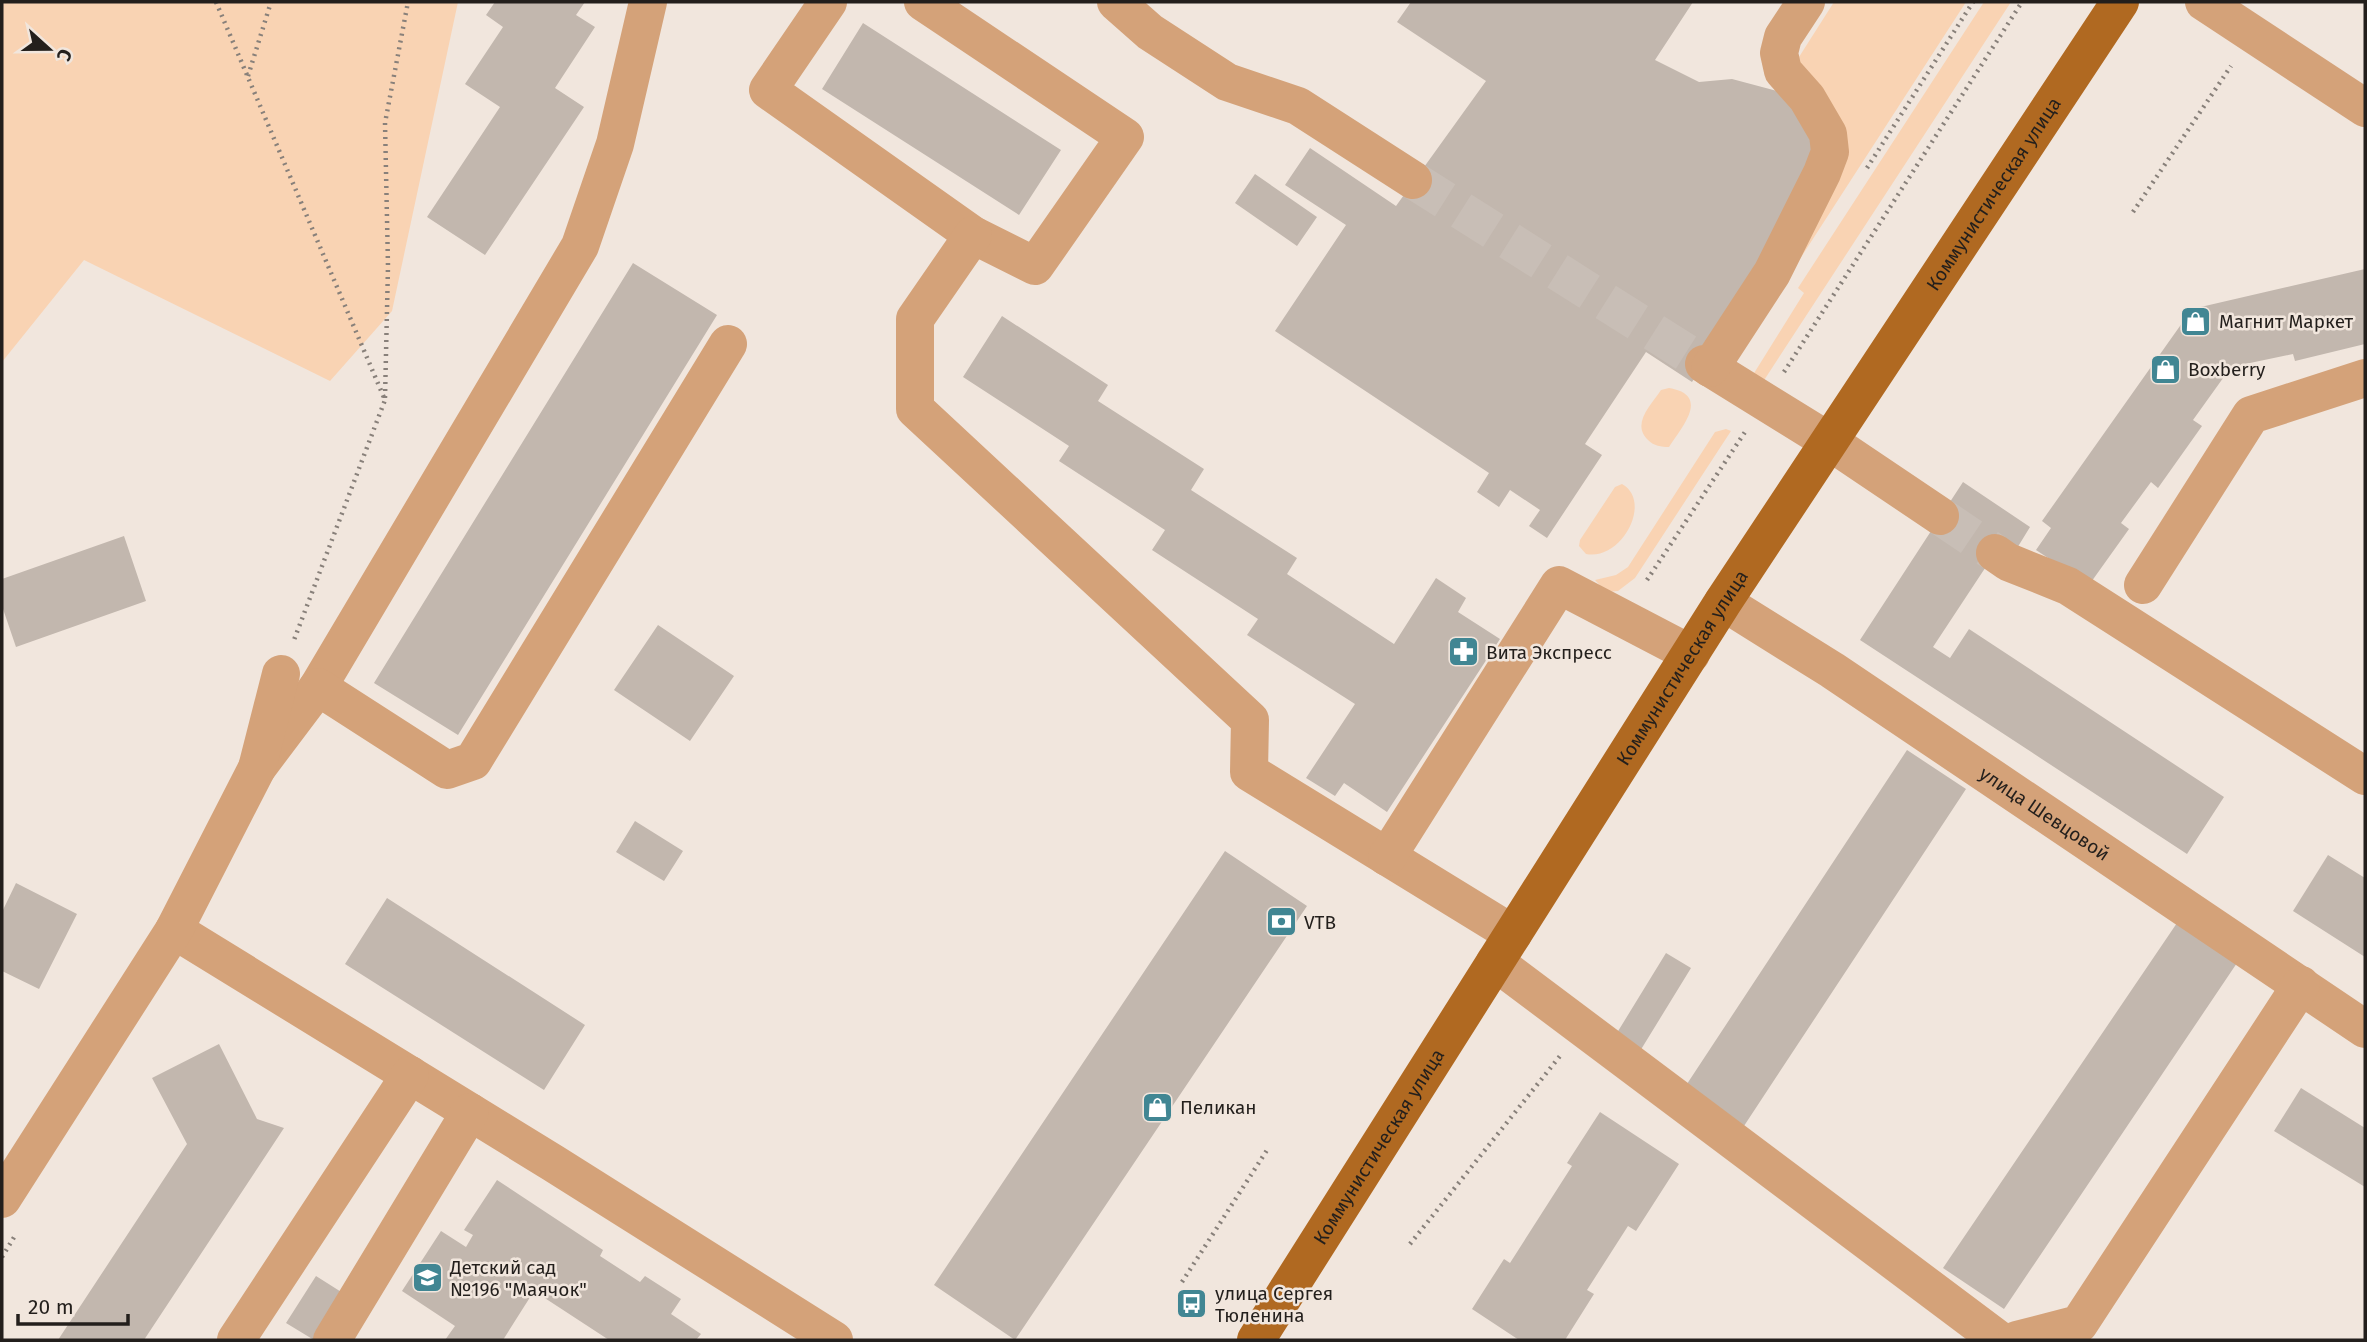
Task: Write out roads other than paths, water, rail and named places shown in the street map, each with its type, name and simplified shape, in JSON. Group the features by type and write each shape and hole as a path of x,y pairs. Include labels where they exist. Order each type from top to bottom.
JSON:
{"main road":[{"name":"Коммунистическая улица","path":"1256,1340 1723,602 2120,2"}],"street":[{"path":"9,1216 174,930 257,768 318,687 580,246 615,145 648,2"},
{"path":"828,2 768,90 973,235 1035,266 1125,137 923,2"},
{"path":"1116,2 1150,32 1227,82 1298,106 1413,180"},
{"path":"1806,2 1783,37 1779,53 1783,71 1807,98 1828,134 1830,152 1772,273 1707,366 1830,442 1940,516"},
{"path":"2204,2 2365,108"},
{"path":"973,235 915,319 915,409 1250,720 1248,772 1387,857 1504,948 1583,1028 1999,1340"},
{"path":"318,687 447,770 473,761 728,344"},
{"path":"2143,586 2251,415 2365,378"},
{"path":"1995,553 2008,562 2068,586 2365,776"},
{"path":"1387,857 1559,585 1691,654"},
{"name":"улица Шевцовой","path":"1723,602 1832,670 2365,1029"},
{"path":"257,768 281,674"},
{"path":"174,930 834,1340"},
{"path":"2017,1340 2078,1324 2301,985"},
{"path":"236,1340 410,1075"},
{"path":"332,1340 470,1112"}],"tunnel":[{"path":"1413,180 1704,364"},
{"path":"1940,516 1995,553"}],"place":[{"name":"Магнит Маркет","path":"2196,321"},
{"name":"Boxberry","path":"2165,369"},
{"name":"Вита Экспресс","path":"1463,652"},
{"name":"VTB","path":"1281,922"},
{"name":"Пеликан","path":"1157,1107"},
{"name":"Детский сад №196 \"Маячок\"","path":"427,1278"},
{"name":"улица Сергея Тюленина","path":"1192,1304"}]}
